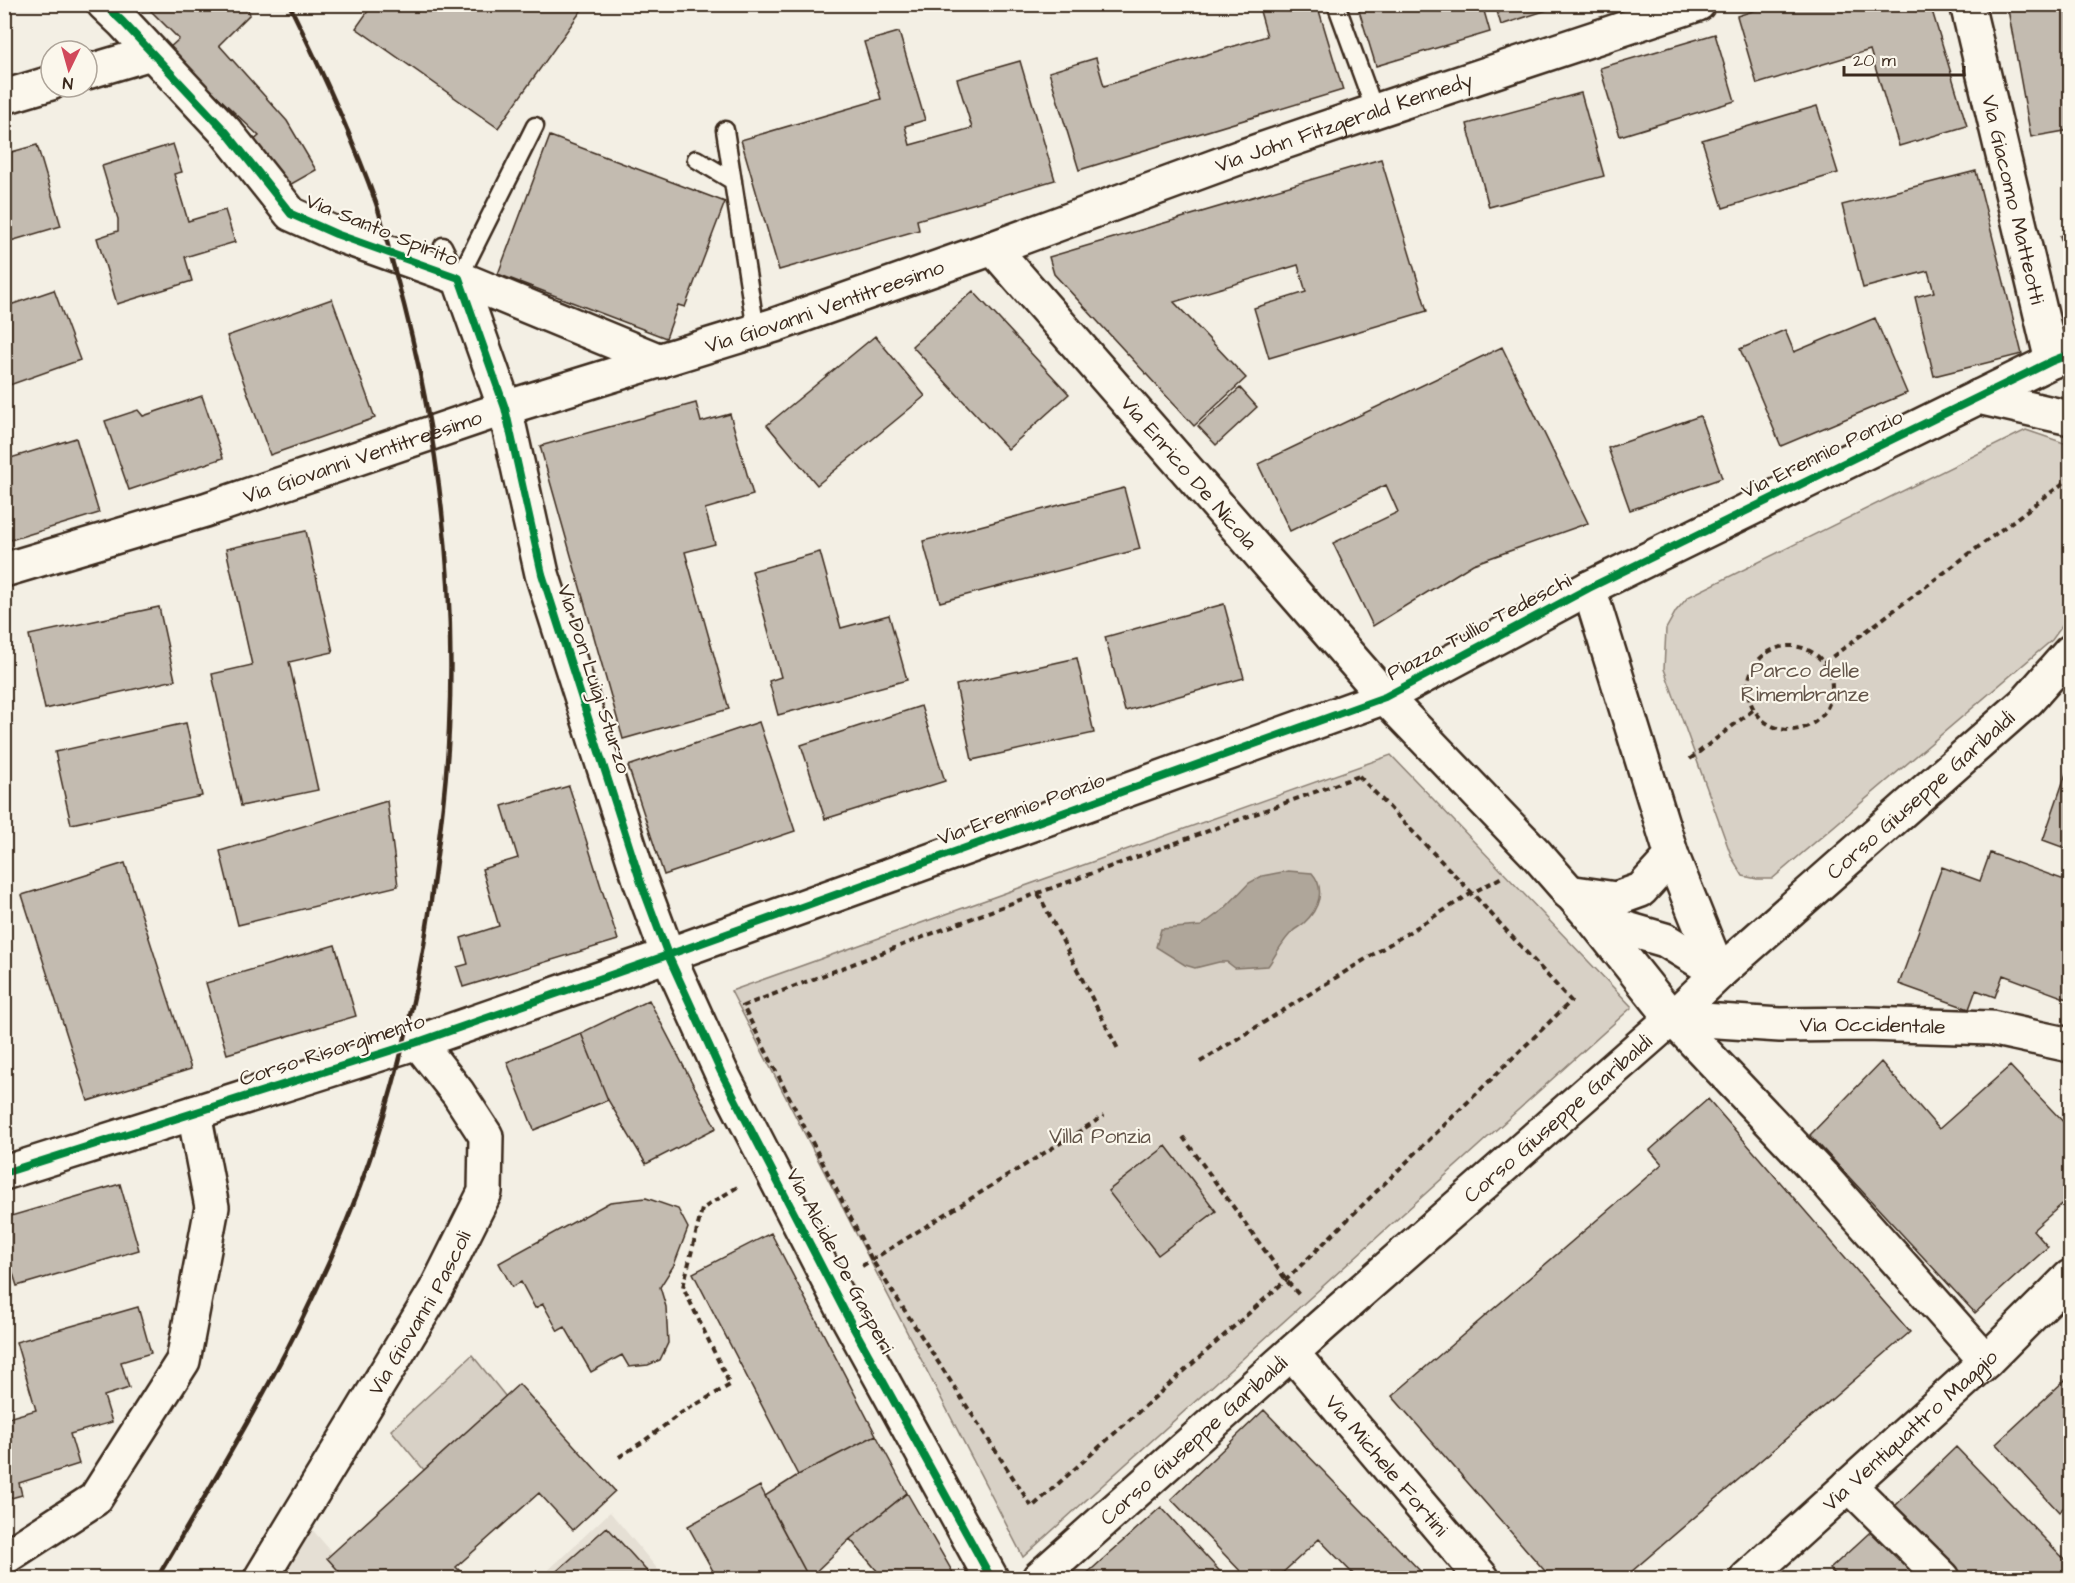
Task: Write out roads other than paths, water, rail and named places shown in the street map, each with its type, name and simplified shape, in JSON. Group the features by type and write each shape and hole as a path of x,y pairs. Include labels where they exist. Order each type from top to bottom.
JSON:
{"street":[{"name":"Via Santo Spirito","path":"104,4 226,132 291,214 336,234 459,278 660,361"},
{"name":"Via John Fitzgerald Kennedy","path":"993,248 1246,155 1698,4"},
{"name":"Via Giacomo Matteotti","path":"1967,4 2061,357"},
{"path":"99,68 151,53"},
{"path":"4,97 39,87"},
{"name":"Via Giovanni Ventitreesimo","path":"4,570 205,510 505,408 756,331 993,248"},
{"name":"Via Enrico De Nicola","path":"993,248 1385,697"},
{"name":"Via Santo Spirito","path":"459,278 505,408"},
{"name":"Via Erennio Ponzio","path":"1589,588 2061,357"},
{"path":"1978,398 2070,418"},
{"name":"Via Don Luigi Sturzo","path":"505,408 542,574 640,880 668,955"},
{"name":"Piazza Tullio Tedeschi","path":"1719,973 1672,856 1589,588 1385,697 1537,855 1593,919 1672,1018 1822,1176 1986,1360"},
{"name":"Corso Giuseppe Garibaldi","path":"1039,1578 2028,700 2070,652"},
{"name":"Via Erennio Ponzio","path":"668,955 1385,697"},
{"path":"1568,892 1616,899 1641,890 1672,856"},
{"path":"1593,919 1665,940 1719,973"},
{"name":"Corso Risorgimento","path":"4,1173 418,1042 668,955"},
{"name":"Via Alcide De Gasperi","path":"668,955 722,1072 841,1304 991,1578"},
{"name":"Via Occidentale","path":"1672,1018 1780,1025 1866,1024 1990,1028 2070,1046"},
{"name":"Via Giovanni Pascoli","path":"261,1578 438,1288 485,1192 486,1136 458,1094 418,1042"},
{"path":"4,1558 94,1499 183,1361 212,1207 194,1113"},
{"name":"Via Ventiquattro Maggio","path":"1747,1578 1986,1360 2070,1277"},
{"name":"Via Michele Fortini","path":"1292,1353 1482,1578"},
{"path":"1850,1485 1943,1578"}],"lane":[{"path":"1336,4 1375,111"},
{"path":"459,278 535,126"},
{"path":"725,130 756,331"},
{"path":"696,159 733,181"},
{"path":"443,246 459,278"}],"railway":[{"path":"157,1578 286,1352 331,1258 367,1168 394,1082 415,995 430,907 446,779 450,672 446,557 433,443 423,387 376,203 336,102 289,4"}],"park label":[{"name":"Parco delle Rimembranze","path":"1805,682"},
{"name":"Villa Ponzia","path":"1100,1136"}]}
